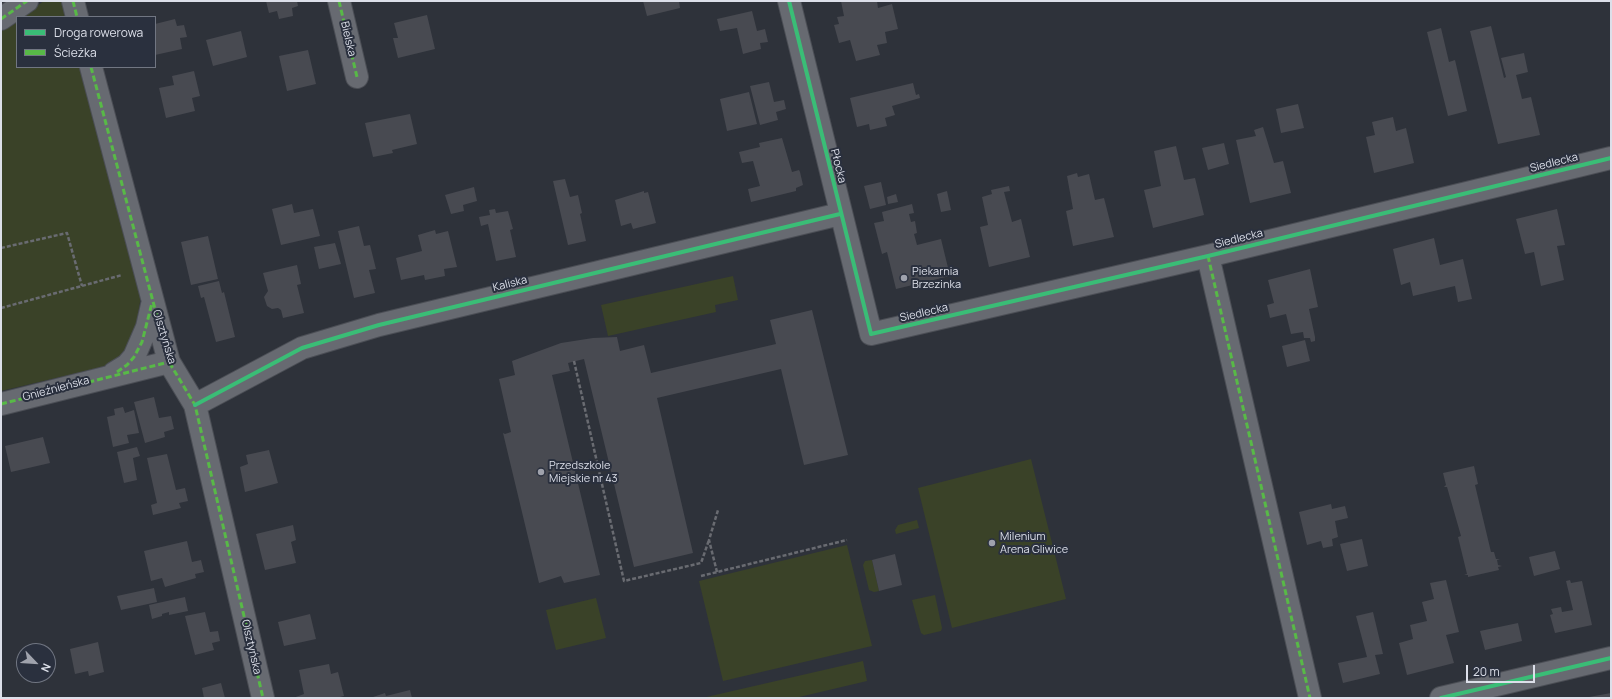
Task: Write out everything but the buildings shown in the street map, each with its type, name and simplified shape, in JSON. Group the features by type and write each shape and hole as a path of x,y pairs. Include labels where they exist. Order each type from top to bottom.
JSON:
{"street":[{"path":"1,19 26,1"},
{"path":"73,1 77,16"},
{"name":"Bielska","path":"339,1 357,77"},
{"name":"Płocka","path":"789,1 870,334"},
{"name":"Olsztyńska","path":"91,68 169,362 195,405 263,698"},
{"name":"Siedlecka","path":"870,334 1208,256 1611,158"},
{"name":"Kaliska","path":"195,405 302,348 379,325 840,214"},
{"path":"1208,256 1310,698"},
{"name":"Gnieźnieńska","path":"111,375 127,365 134,357 147,327 153,301"},
{"name":"Gnieźnieńska","path":"1,404 111,375 169,362"},
{"path":"1441,698 1611,658"}],"path":[{"path":"1,248 67,233 82,286"},
{"path":"1,308 145,269"},
{"path":"574,361 624,581 701,563 718,510"},
{"path":"709,540 716,572"},
{"path":"700,576 847,540"}],"green space":[{"path":"44,1 63,1 69,16 22,16"},
{"path":"16,21 16,68 82,68 140,292 140,302 135,332 124,353 107,366 1,391 1,31"},
{"path":"733,276 738,300 715,305 716,312 608,336 601,305"},
{"name":"Milenium Arena Gliwice","path":"1031,459 1066,599 952,628 918,488"},
{"path":"917,520 919,528 896,534 895,530 898,525"},
{"path":"847,545 872,646 723,681 699,581"},
{"path":"872,560 879,591 874,592 869,590 863,565 865,561"},
{"path":"935,595 942,628 941,631 924,635 921,633 912,600"},
{"path":"596,598 606,638 556,650 546,610"},
{"path":"863,661 867,681 795,698 702,698"}],"marked path":[{"path":"1,19 27,1"},
{"path":"73,1 77,16"},
{"path":"339,1 357,77"},
{"path":"91,68 169,362 195,405 263,698"},
{"path":"1208,256 1310,698"},
{"path":"117,372 127,365 134,357 142,342 152,303"},
{"path":"1,404 169,362"}],"cycle path":[{"path":"789,1 871,334 1208,256 1611,158"},
{"path":"195,405 302,348 379,325 840,214"},
{"path":"1441,698 1611,658"}],"place":[{"name":"Piekarnia Brzezinka","path":"904,278"},
{"name":"Przedszkole Miejskie nr 43","path":"541,472"},
{"name":"Milenium Arena Gliwice","path":"992,543"}]}
